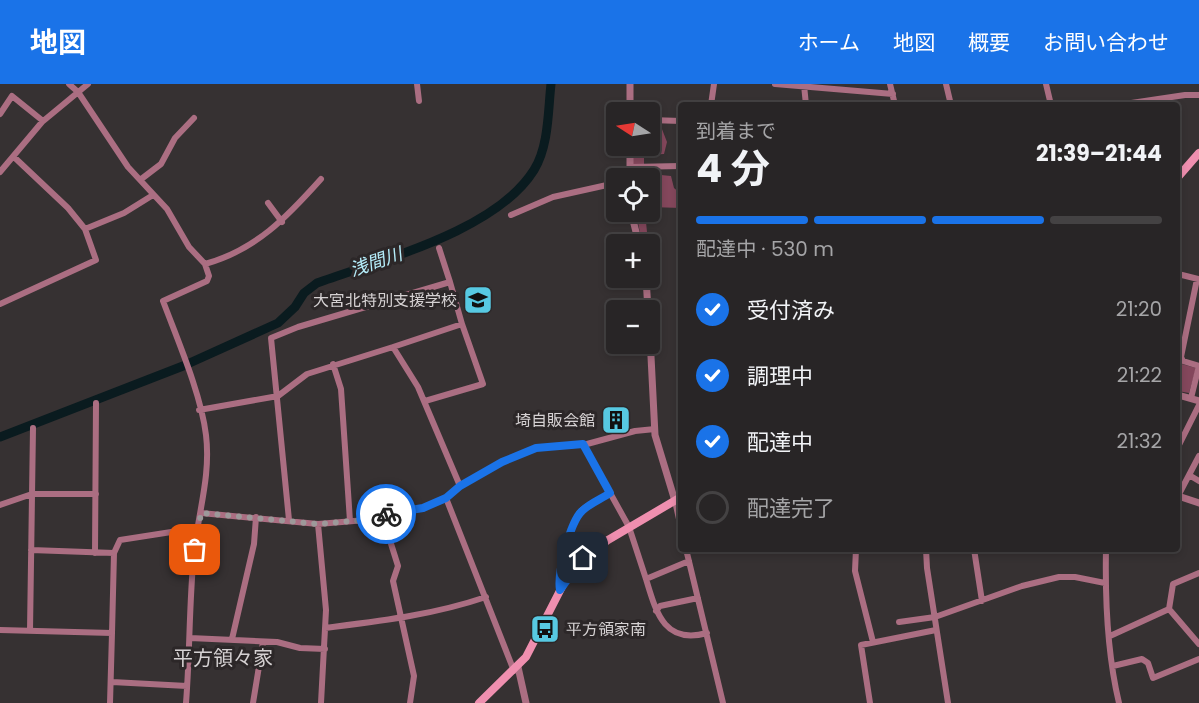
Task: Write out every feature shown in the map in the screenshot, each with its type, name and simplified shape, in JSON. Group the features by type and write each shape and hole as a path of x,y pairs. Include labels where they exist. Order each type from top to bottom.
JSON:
{"main road":[{"path":"1180,175 1199,153"},
{"path":"479,703 516,669 532,647 560,590 583,558 629,527 678,499"}],"street":[{"path":"69,84 78,92 140,180 167,209 189,247 205,264 209,276 207,281 163,301 200,410 207,445 206,485 197,528 190,592 186,703"},
{"path":"0,172 43,121 88,84"},
{"path":"417,84 419,101"},
{"path":"630,84 630,102"},
{"path":"711,102 714,84"},
{"path":"775,84 893,94"},
{"path":"890,84 894,102"},
{"path":"946,84 950,102"},
{"path":"1046,84 1050,102"},
{"path":"805,85 806,102"},
{"path":"1140,102 1199,95"},
{"path":"0,114 12,96 43,121"},
{"path":"140,180 161,164 175,138 194,118"},
{"path":"660,120 678,121"},
{"path":"630,156 630,167 678,166"},
{"path":"0,304 96,260 85,230 47,185 14,157"},
{"path":"205,264 241,252 282,222 321,178"},
{"path":"511,215 553,196 606,185"},
{"path":"85,230 124,213 153,195"},
{"path":"268,203 282,222"},
{"path":"425,401 483,384 439,248"},
{"path":"1180,274 1198,279 1181,357 1183,361 1199,366 1191,398"},
{"path":"289,520 271,338 298,327 450,282"},
{"path":"200,410 278,396 307,374 462,324"},
{"path":"393,347 425,401 460,486"},
{"path":"651,354 655,429 678,499"},
{"path":"333,364 341,389 350,521"},
{"path":"1180,395 1199,401"},
{"path":"95,553 96,403"},
{"path":"1180,443 1199,405"},
{"path":"30,631 33,428"},
{"path":"201,513 318,524 350,521 423,508 446,498 460,486 502,462 536,448 583,444 635,430 655,429"},
{"path":"583,444 629,527 656,611 668,627 690,638 707,633"},
{"path":"1180,492 1199,457"},
{"path":"1188,475 1199,481"},
{"path":"560,590 559,579 574,523 584,509 610,493"},
{"path":"0,505 32,494 96,494"},
{"path":"1180,497 1199,503"},
{"path":"446,498 516,669 526,703"},
{"path":"382,515 398,566 393,581 414,676 410,703"},
{"path":"232,639 254,544 256,517"},
{"path":"318,524 326,609 321,703"},
{"path":"111,703 114,554 120,540 197,528"},
{"path":"31,550 114,554"},
{"path":"687,552 723,703"},
{"path":"856,552 855,571 873,642"},
{"path":"926,552 948,703"},
{"path":"974,552 982,601"},
{"path":"1106,552 1105,583 1119,703"},
{"path":"646,579 689,561"},
{"path":"1199,573 1173,584 1169,609 1199,644"},
{"path":"899,622 935,617 1022,585 1059,577 1076,577 1105,583"},
{"path":"326,628 441,611 486,597"},
{"path":"656,611 660,606 698,598"},
{"path":"1110,636 1169,609"},
{"path":"0,630 112,633"},
{"path":"870,703 861,645 936,630"},
{"path":"190,638 232,639 325,649"},
{"path":"253,703 263,642"},
{"path":"1113,666 1142,658 1148,663 1153,678 1199,659"},
{"path":"112,682 187,686"}],"shaded area":[{"path":"660,124 667,142 664,154 660,154"},
{"path":"631,156 644,156 644,168 632,168"},
{"path":"660,175 671,176 674,188 678,191 678,208 660,207"},
{"path":"638,222 646,222 647,234 640,234"},
{"path":"1180,364 1196,368 1189,393 1180,391"}],"waterway":[{"name":"浅間川","path":"0,437 183,366 278,323 295,307 304,293 317,283 405,253 466,226 493,210 516,191 534,170 539,160 547,128 551,84"}],"way so far":[{"path":"195,550 201,513 268,517 318,524 366,520 386,514"}],"place":[{"name":"大宮北特別支援学校","path":"478,300"},
{"name":"埼自販会館","path":"616,420"},
{"name":"平方領家南","path":"545,629"}],"district":[{"name":"平方領々家","path":"223,658"}],"route":[{"path":"386,514 423,508 446,498 478,475 536,448 583,444 610,493 580,512 574,523 559,579 560,590 583,558"}]}
